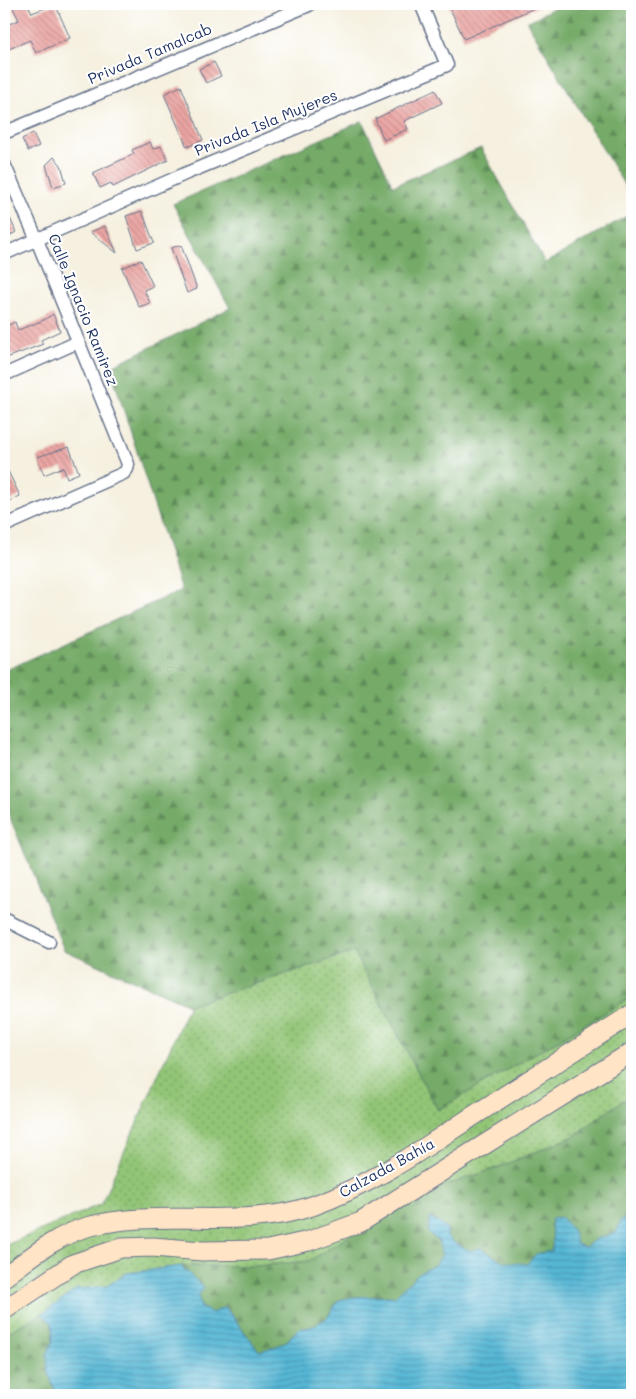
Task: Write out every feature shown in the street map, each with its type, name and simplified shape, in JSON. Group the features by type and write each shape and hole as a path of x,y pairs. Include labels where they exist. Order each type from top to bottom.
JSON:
{"main road":[{"name":"Calzada Bahía","path":"4,1278 57,1238 87,1227 147,1219 271,1216 311,1206 354,1189 439,1138 632,1014"},
{"name":"Calzada Bahía","path":"4,1310 73,1264 121,1248 153,1247 202,1251 268,1250 309,1241 361,1222 632,1052"}],"street":[{"name":"Privada Isla Mujeres","path":"37,240 188,173 447,66 421,4"},
{"name":"Privada Tamalcab","path":"4,133 309,5"},
{"name":"Calle Ignacio Ramirez","path":"4,164 128,464 128,469 4,526"},
{"path":"4,254 37,240"},
{"path":"4,375 78,342"},
{"path":"4,919 50,942"}],"green space":[{"path":"561,4 632,4 632,198 527,22"},
{"path":"362,121 393,186 481,148 545,263 632,213 632,424 630,425 632,430 632,997 438,1110 354,952 189,1005 64,950 4,803 4,671 181,590 110,367 230,308 173,204"},
{"path":"354,952 438,1110 632,997 632,1097 622,1101 572,1137 499,1167 430,1191 354,1233 309,1261 257,1266 181,1266 127,1273 107,1286 77,1289 42,1314 4,1334 4,1246 101,1204 189,1005"},
{"path":"632,1097 632,1219 621,1220 616,1233 596,1239 585,1247 576,1244 550,1225 555,1239 551,1251 536,1254 527,1265 504,1262 480,1248 470,1251 453,1242 447,1236 438,1240 442,1255 435,1265 419,1273 395,1296 355,1297 339,1300 327,1318 311,1327 298,1329 287,1341 275,1347 259,1351 226,1307 213,1313 201,1308 198,1295 181,1266 257,1266 309,1261 354,1233 430,1191 499,1167 572,1137 622,1101"},
{"path":"42,1314 52,1323 53,1341 47,1355 48,1372 57,1395 4,1395 4,1334"}],"water":[{"path":"430,1217 447,1229 447,1236 453,1242 470,1251 480,1248 504,1262 527,1264 536,1254 551,1251 553,1241 552,1219 560,1217 571,1229 576,1244 585,1247 596,1239 616,1233 621,1220 632,1219 632,1395 57,1395 48,1373 47,1355 53,1340 52,1323 42,1314 77,1289 107,1286 127,1273 181,1266 204,1288 198,1295 201,1308 213,1313 225,1307 259,1351 275,1347 287,1341 298,1329 311,1327 327,1318 339,1300 355,1297 395,1296 419,1273 435,1265 442,1255 438,1240 428,1233"}],"building":[{"path":"21,4 28,4 32,13 55,4 70,38 36,53 30,40 4,51 4,26 19,20 13,8"},
{"path":"448,4 543,4 464,39"},
{"path":"214,62 221,76 206,83 199,69"},
{"path":"181,86 203,140 187,147 164,94"},
{"path":"435,90 442,103 404,121 408,129 384,140 375,119"},
{"path":"33,133 39,146 28,151 22,139"},
{"path":"150,142 153,149 161,146 168,160 113,187 111,183 100,188 93,173 134,154 132,150"},
{"path":"54,157 61,165 66,183 53,187 46,165"},
{"path":"4,204 16,232 4,239"},
{"path":"142,211 154,243 137,249 126,216"},
{"path":"105,226 117,253 90,232"},
{"path":"181,245 197,289 187,293 171,248"},
{"path":"141,260 153,286 144,290 150,303 139,307 122,268"},
{"path":"53,314 60,331 41,340 43,344 4,359 4,327 15,322 18,330 44,320"},
{"path":"69,447 79,473 67,478 63,467 44,475 37,457"},
{"path":"4,463 20,496 4,504"}]}
